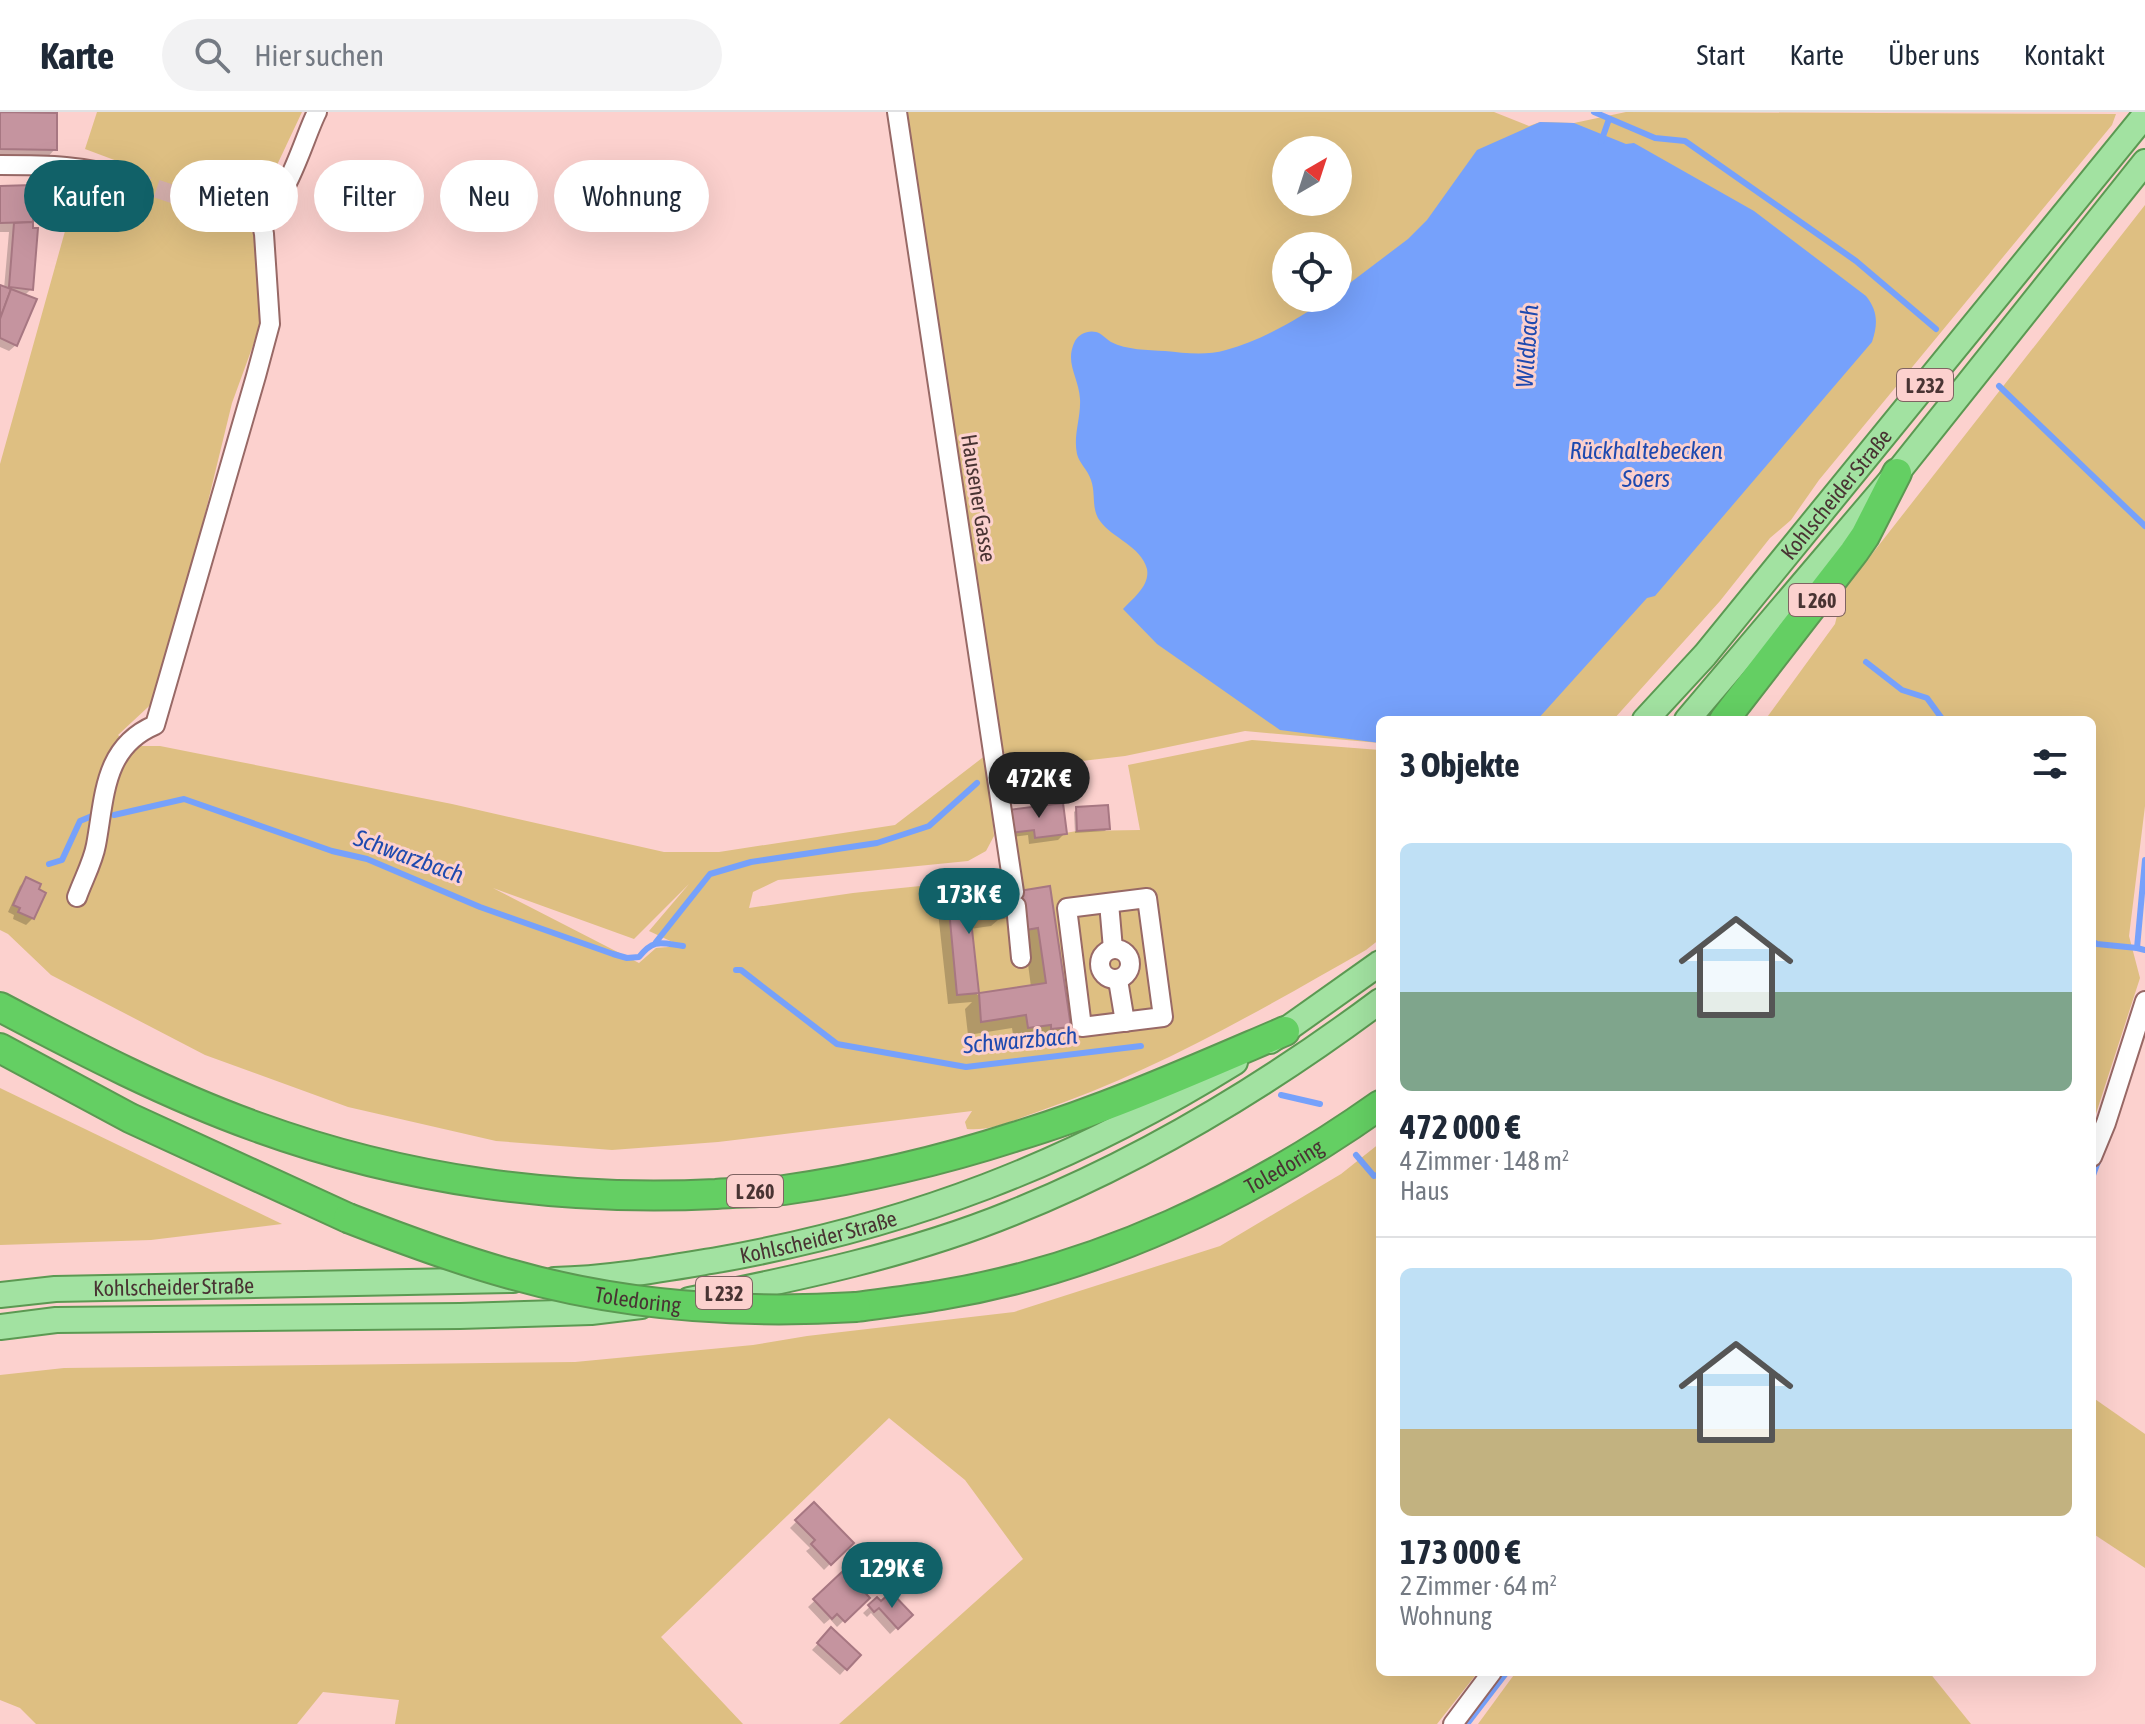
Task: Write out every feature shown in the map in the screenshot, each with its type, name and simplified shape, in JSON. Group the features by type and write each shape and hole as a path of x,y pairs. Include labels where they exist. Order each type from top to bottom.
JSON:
{"highway":[{"name":"L 260","path":"1727,716 1865,536 1897,473"},
{"name":"L 260","path":"0,1007 96,1058 257,1127 378,1163 475,1183 574,1194 668,1196 782,1190 892,1169 1014,1138 1123,1098 1285,1031"},
{"name":"Toledoring","path":"0,1048 130,1118 348,1218 431,1251 513,1275 594,1293 659,1303 786,1311 856,1307 943,1295 1098,1254 1186,1218 1268,1176 1376,1108"}],"main road":[{"name":"Kohlscheider Straße","path":"1649,716 1715,643 2145,115"},
{"name":"Kohlscheider Straße","path":"1690,716 1897,473 2145,162"},
{"name":"Kohlscheider Straße","path":"0,1295 55,1289 573,1279 670,1268 766,1251 900,1217 997,1184 1121,1128 1191,1090 1285,1031 1376,966"},
{"name":"Kohlscheider Straße","path":"0,1327 56,1320 591,1312 690,1300 873,1259 1013,1213 1138,1155 1268,1081 1376,1004"}],"street":[{"path":"296,160 317,112"},
{"name":"Hausener Gasse","path":"897,112 1015,899 1021,958"},
{"path":"0,165 24,165"},
{"path":"77,897 96,848 103,795 120,750 140,731 155,725 256,376 270,324 263,232"},
{"path":"1147,898 1163,1017 1125,1022 1082,1027 1067,908 1147,898"},
{"path":"1109,903 1113,949 1102,955 1100,968 1107,978 1118,980 1125,1022"},
{"path":"2096,1147 2145,1001"},
{"path":"1453,1724 1489,1676"}],"shaded area":[{"path":"97,112 302,112 279,160 170,160 170,232 258,234 264,304 255,340 232,403 161,695 118,735 132,746 160,746 452,804 664,852 719,852 895,825 986,755 891,112 1494,112 1529,126 1540,122 1574,123 1626,112 2116,114 2112,125 1819,480 1791,520 1770,538 1720,601 1617,716 1376,716 1376,743 1245,731 1125,756 1030,767 1002,752 987,755 994,836 986,851 968,861 778,880 753,892 749,908 853,893 1016,876 1011,833 1034,830 1035,838 1077,831 1140,830 1128,765 1252,740 1376,750 1376,942 1246,1018 1164,1059 1080,1096 994,1127 967,1129 965,1122 972,1111 718,1142 612,1150 496,1141 348,1107 205,1055 51,975 0,930 0,464 65,232 154,232 154,160 114,160 85,149","holes":["689,884 649,931 681,946 656,948 639,963 493,888 634,939"]},
{"path":"2145,205 2145,806 2129,936 2140,978 2096,1114 2096,716 1768,716 1835,624 1843,591"},
{"path":"0,1088 282,1224 151,1240 0,1245"},
{"path":"1376,1146 1376,1676 1475,1676 1437,1724 839,1724 1023,1559 965,1480 889,1418 661,1637 743,1724 395,1724 399,1700 323,1692 297,1724 36,1724 20,1708 0,1700 0,1375 64,1368 575,1362 753,1345 1014,1312 1220,1246 1341,1174"},
{"path":"2096,1400 2145,1434 2145,1568 2096,1536"},
{"path":"1513,1676 1932,1676 1971,1724 1478,1724"}],"water":[{"name":"Rückhaltebecken Soers","path":"1540,122 1574,123 1626,144 1634,143 1754,211 1866,296 1876,318 1872,342 1655,596 1647,598 1541,716 1376,716 1376,742 1280,730 1157,644 1123,609 1146,581 1147,569 1139,554 1100,521 1096,512 1091,480 1077,454 1080,399 1071,363 1072,349 1081,335 1093,332 1117,345 1130,348 1187,353 1218,352 1266,335 1306,312 1352,312 1352,281 1408,239 1427,220 1477,150"}],"building":[{"path":"0,112 57,113 57,150 0,149"},
{"path":"24,185 24,222 0,223 0,186"},
{"path":"24,222 24,232 38,232 33,290 9,287 14,223"},
{"path":"0,285 11,289 0,319"},
{"path":"11,289 37,299 17,346 0,338 0,319"},
{"path":"1063,803 1067,834 1035,838 1034,830 1011,833 1008,810"},
{"path":"1108,805 1110,829 1077,831 1076,807"},
{"path":"26,877 41,884 39,889 46,893 34,919 18,912 20,908 13,905"},
{"path":"1050,886 1071,1027 1051,1029 1051,1025 1028,1028 1026,1015 981,1022 979,993 1046,983 1038,928 1026,930 1023,905 1003,908 1001,894"},
{"path":"1001,894 1004,917 971,920 979,993 957,995 948,899"},
{"path":"814,1502 854,1543 831,1565 811,1544 815,1540 795,1520"},
{"path":"844,1570 870,1598 845,1622 837,1614 832,1619 813,1599"},
{"path":"891,1592 913,1615 898,1629 879,1608 874,1612 868,1605 877,1597 881,1601"},
{"path":"831,1627 861,1655 847,1670 817,1643"}],"waterway":[{"name":"Wildbach","path":"1594,112 1655,138 1685,141 1856,261 1936,329"},
{"name":"Wildbach","path":"1601,142 1609,119"},
{"name":"Wildbach","path":"1999,386 2145,526"},
{"name":"Wildbach","path":"1866,662 1902,690 1927,698 1940,716"},
{"path":"656,942 710,874 751,862 877,843 929,826 977,783"},
{"name":"Schwarzbach","path":"114,815 184,799 332,851 367,859 480,907 613,954 639,957 654,944 683,946"},
{"name":"Schwarzbach","path":"49,864 62,860 80,821 92,816"},
{"name":"Wildbach","path":"2145,860 2137,948 2145,950"},
{"name":"Wildbach","path":"2096,943 2137,948"},
{"name":"Schwarzbach","path":"736,970 741,970 837,1044 966,1067 1141,1046"},
{"name":"Schwarzbach","path":"1281,1095 1320,1104"},
{"name":"Schwarzbach","path":"1356,1155 1376,1175"},
{"path":"2096,1167 2099,1159"},
{"path":"1467,1724 1504,1676"}],"tunnel":[{"path":"154,188 170,193"}]}
